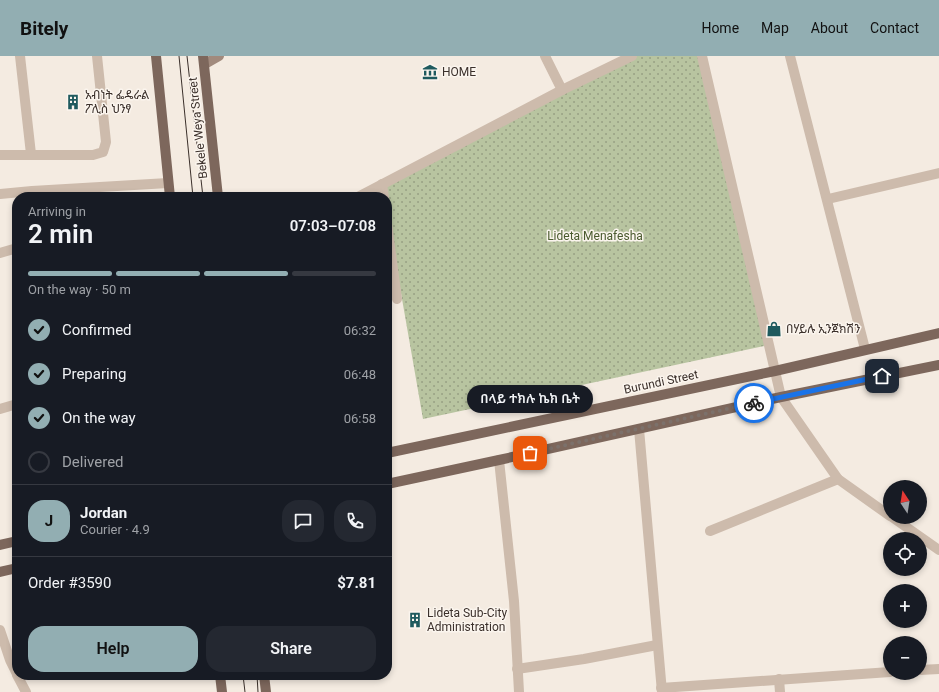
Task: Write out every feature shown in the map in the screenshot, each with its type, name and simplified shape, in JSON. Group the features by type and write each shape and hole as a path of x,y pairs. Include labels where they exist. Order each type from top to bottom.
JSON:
{"main road":[{"path":"156,56 169,192"},
{"path":"204,60 219,56"},
{"name":"Bekele Weya Street","path":"204,60 217,192"},
{"name":"Burundi Street","path":"392,452 775,371 939,333"},
{"path":"392,483 781,396 939,365"},
{"path":"0,546 12,542"},
{"path":"0,572 12,569"},
{"path":"221,680 222,692"},
{"path":"265,680 266,692"}],"street":[{"path":"20,56 31,154"},
{"path":"0,155 93,155 103,152 106,142 97,56"},
{"path":"545,56 562,90"},
{"path":"367,192 562,90 632,56"},
{"path":"702,56 781,396 838,479 883,510"},
{"path":"790,56 866,349"},
{"path":"828,199 939,173"},
{"path":"57,192 168,183"},
{"path":"382,184 383,192"},
{"path":"0,194 12,194"},
{"path":"0,253 12,249"},
{"path":"392,262 397,299"},
{"path":"0,409 12,405"},
{"path":"639,428 662,690 779,679 883,672"},
{"path":"499,460 514,601 519,692"},
{"path":"710,531 838,479"},
{"path":"902,524 939,550"},
{"path":"0,630 5,661 12,669"},
{"path":"517,669 584,659 657,645"},
{"path":"927,670 939,669"},
{"path":"779,679 780,692"},
{"path":"20,680 26,692"}],"green space":[{"name":"Lideta Menafesha","path":"635,56 702,56 769,345 423,419 392,242 392,192 385,192 382,184"}],"tram line":[{"path":"179,56 193,192"},
{"path":"187,56 202,192"},
{"path":"244,680 245,692"},
{"path":"257,680 258,692"}],"way so far":[{"path":"530,453 754,403"}],"place":[{"name":"HOME","path":"430,72"},
{"name":"አብነት ፌዴራል ፖሊስ ህንፃ","path":"73,102"},
{"name":"በሃይሉ ኢንጀክሽን","path":"774,329"},
{"name":"በላይ ተክሉ ኬክ ቤት","path":"530,453"},
{"name":"Lideta Sub-City Administration","path":"415,620"}],"route":[{"path":"754,403 781,396 882,376"}]}
